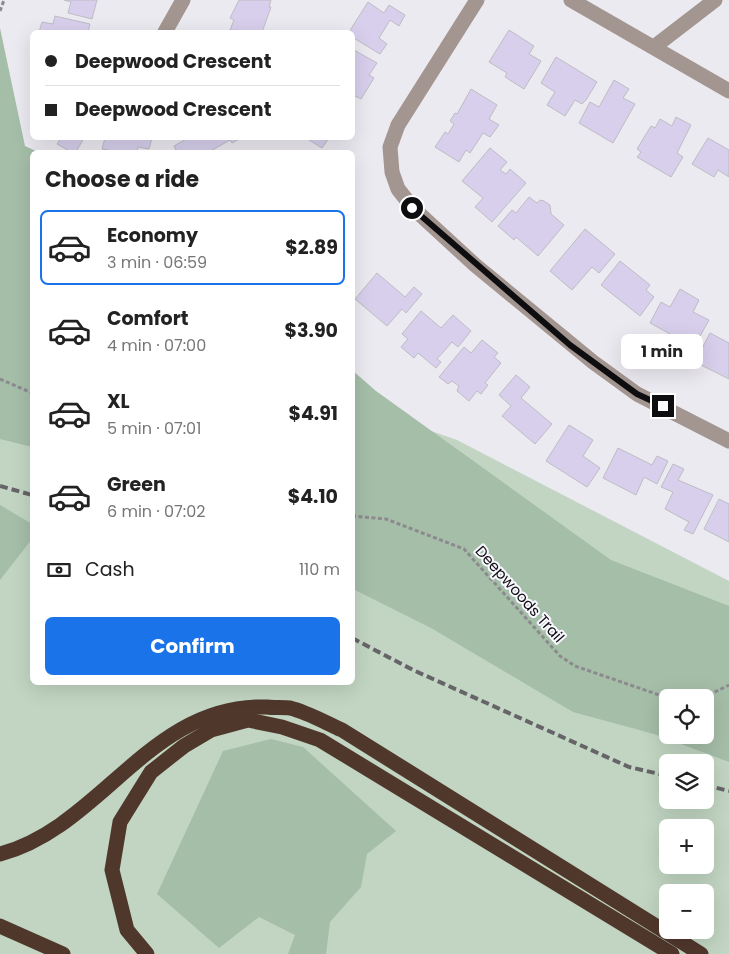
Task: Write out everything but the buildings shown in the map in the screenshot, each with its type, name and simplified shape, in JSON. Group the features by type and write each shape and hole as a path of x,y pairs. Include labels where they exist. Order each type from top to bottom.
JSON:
{"highway":[{"path":"0,854 22,848 67,820 151,750 183,728 211,714 248,707 290,708 342,730 700,954"},
{"path":"147,954 127,930 112,870 120,822 151,772 177,751 211,730 248,720 282,726 320,740 672,954"},
{"path":"0,926 64,954"}],"street":[{"path":"166,30 182,0"},
{"path":"477,0 398,125 390,147 392,172 398,189 412,208 475,265 593,362 637,394 729,440"},
{"path":"571,0 729,91"},
{"path":"654,47 715,0"}],"path":[{"path":"0,11 4,0"},
{"path":"0,379 30,392"},
{"name":"Deepwoods Trail","path":"355,516 386,519 464,549 560,656 575,666 659,695"},
{"path":"714,693 729,685"}],"green space":[{"path":"0,28 25,146 34,150 30,150 30,446 0,439"},
{"path":"0,285 30,295 30,685 355,685 355,405 457,440 729,581 729,954 0,954"},
{"path":"355,373 376,391 611,560 729,606 729,762 714,756 714,754 708,754 681,744 714,744 714,689 659,689 659,736 573,712 431,628 355,590"},
{"path":"0,505 30,523 30,542 0,580"},
{"path":"271,739 303,747 396,831 367,854 361,887 330,922 326,954 288,954 295,935 259,917 219,948 157,894 223,751"}],"railway":[{"path":"0,486 30,494"},
{"path":"355,640 413,670 629,767 659,774"},
{"path":"714,787 729,791"}],"route":[{"path":"412,208 475,265 570,345 637,394 663,406"}]}
